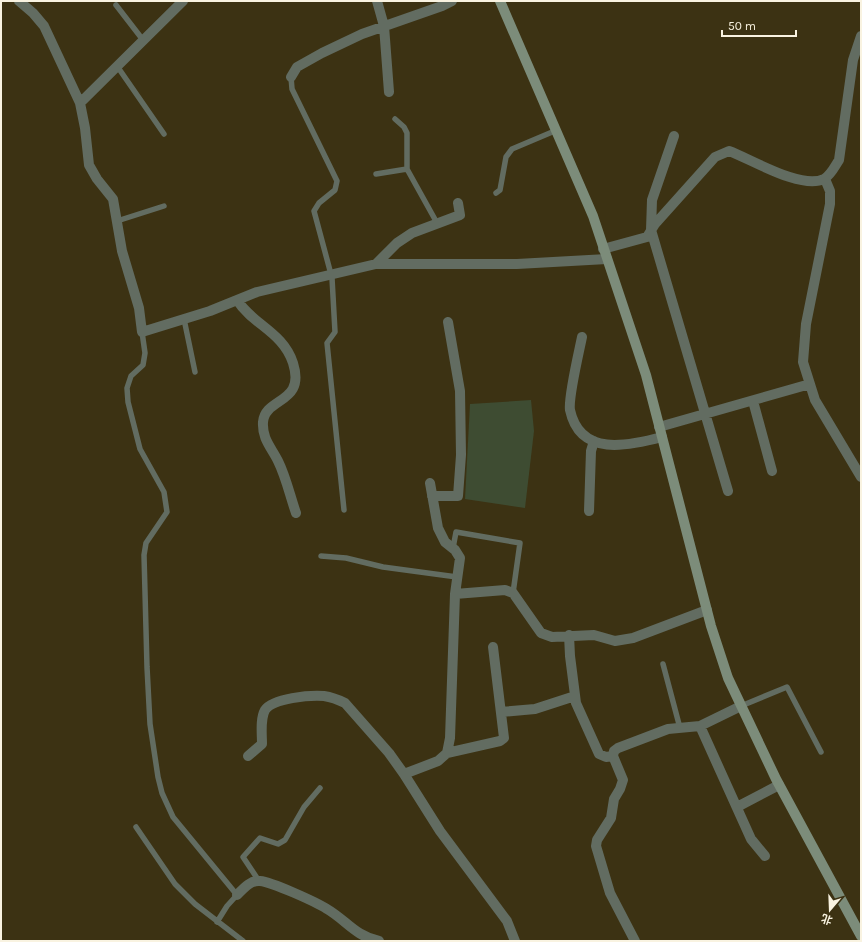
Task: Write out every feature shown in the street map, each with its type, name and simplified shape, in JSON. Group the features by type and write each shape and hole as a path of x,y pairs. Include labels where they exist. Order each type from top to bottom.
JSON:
{"street":[{"path":"19,1 33,13 44,26 80,103 85,128 89,165 97,179 113,199 122,251 139,308 142,332 184,319 257,292 376,264 517,264 607,259"},
{"path":"80,103 182,1"},
{"path":"377,1 384,26 389,92"},
{"path":"291,77 297,67 362,34 452,1"},
{"path":"500,1 593,216 646,375 707,610 728,678 779,786 861,936"},
{"path":"603,249 647,237 651,230 715,157 729,150 793,178 815,182 825,179 834,170 839,160 852,60 861,36"},
{"path":"674,136 652,200 651,230 728,491"},
{"path":"825,179 830,191 830,204 806,324 803,362 815,400 861,477"},
{"path":"376,264 397,243 412,233 460,214 458,203"},
{"path":"237,300 242,308 275,334 285,346 293,364 296,381 292,392 266,412 263,421 264,439 278,461 296,513"},
{"path":"432,496 458,496 460,456 460,391 448,322"},
{"path":"582,337 570,409 579,430 589,440 605,444 630,445 705,413 753,401 810,384"},
{"path":"753,401 772,471"},
{"path":"588,511 591,451 594,441"},
{"path":"430,483 438,528 445,542 453,548 460,558 456,594 450,738 447,753"},
{"path":"456,594 505,590 513,593 541,634 552,637 594,635 615,641 633,638 707,610"},
{"path":"569,635 576,703 599,754 606,757 613,756"},
{"path":"404,774 438,761 447,753 500,741 504,738 493,647"},
{"path":"248,756 262,744 262,728 265,711 270,704 285,700 324,696 338,699 345,703 389,752 440,831 507,921 515,941"},
{"path":"501,712 535,709 575,696"},
{"path":"635,941 610,893 596,846 597,840 611,818 614,799 623,780 613,756 614,751 618,748 668,729 700,726 741,706"},
{"path":"700,726 751,839 765,856"},
{"path":"737,807 779,786"},
{"path":"237,895 248,884 259,881 289,891 328,909 354,931 378,941"}],"lane":[{"path":"116,5 143,40"},
{"path":"117,66 164,134"},
{"path":"291,77 292,89 336,181 335,190 319,203 314,211 331,274 336,332 327,343 327,348 344,510"},
{"path":"395,119 404,127 407,133 407,169 437,223"},
{"path":"496,193 500,190 506,157 512,150 556,130"},
{"path":"376,174 407,169"},
{"path":"117,221 164,206"},
{"path":"184,319 195,372"},
{"path":"142,332 145,353 143,365 131,376 127,388 128,402 140,449 164,492 167,502 167,512 146,543 144,555 147,674 150,724 158,777 162,793 173,817 237,895 227,906 218,922"},
{"path":"453,548 456,532 520,543 513,593"},
{"path":"320,556 346,558 383,568 458,577"},
{"path":"663,664 680,728"},
{"path":"741,706 786,687 821,752"},
{"path":"259,881 243,857 260,838 278,844 285,840 304,807 320,788"},
{"path":"136,827 175,884 195,904 243,941"}],"green space":[{"path":"531,400 534,431 525,508 465,499 470,404"}]}
